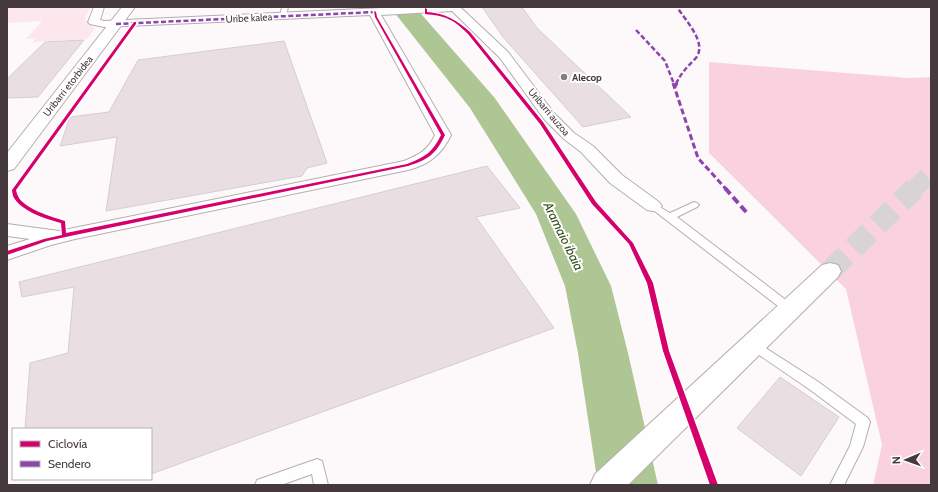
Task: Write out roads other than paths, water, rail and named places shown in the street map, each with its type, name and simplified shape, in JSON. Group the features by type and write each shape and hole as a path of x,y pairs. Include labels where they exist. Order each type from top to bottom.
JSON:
{"street":[{"name":"Uribe kalea","path":"99,7 94,22 104,24 284,12 375,12 454,7"},
{"name":"Uribarri etorbidea","path":"7,165 129,7"},
{"name":"Uribarri auzoa","path":"454,7 504,55 549,116 569,136 587,149 616,179 653,206"},
{"path":"7,253 46,240 75,233 408,165 424,159 437,149 443,135 376,17 375,12"},
{"path":"7,230 47,235 75,233"},
{"path":"606,485 791,310 830,271"}],"lane":[{"path":"670,217 694,205"},
{"path":"653,206 670,217 791,310"},
{"path":"753,345 813,385 863,422 856,447 837,485"},
{"path":"262,485 317,466 321,485"}],"waterway":[{"name":"Aramaio ibaia","path":"402,7 483,104 556,214 588,286 603,353 628,485"}],"tunnel":[{"path":"914,189 931,173"},
{"path":"830,271 915,188"}],"place":[{"name":"Alecop","path":"564,77"}]}
